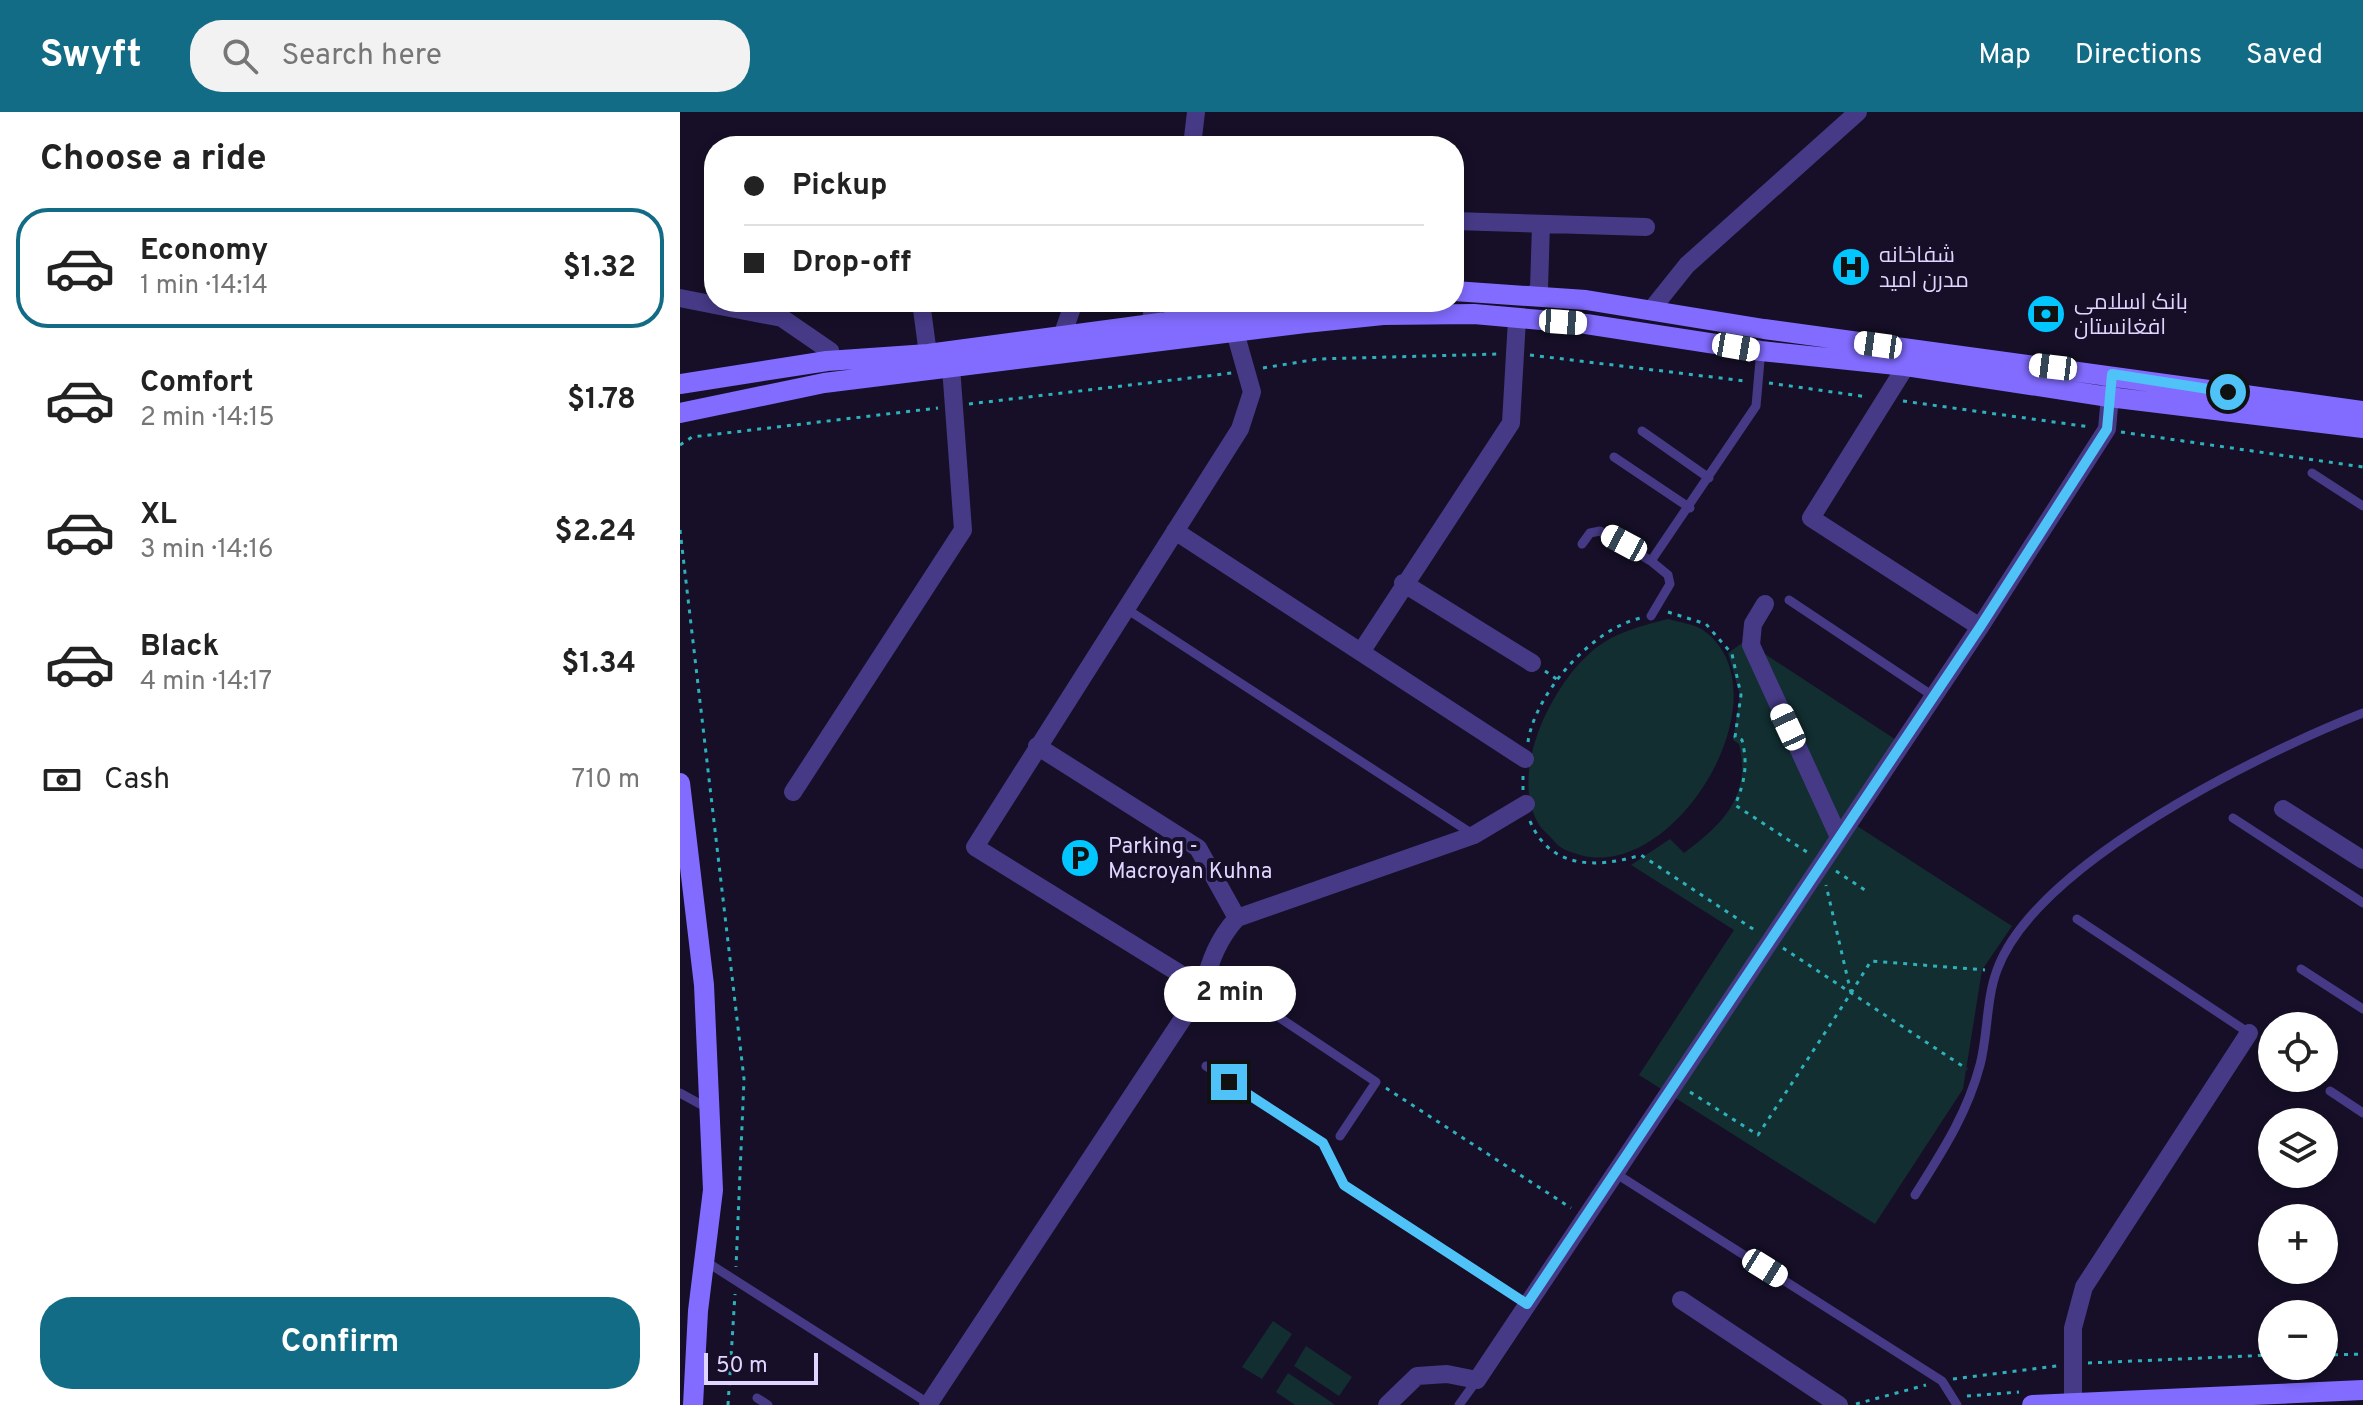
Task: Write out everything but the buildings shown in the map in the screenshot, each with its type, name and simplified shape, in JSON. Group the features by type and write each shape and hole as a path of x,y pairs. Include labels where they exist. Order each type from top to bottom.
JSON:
{"main road":[{"path":"1464,292 1651,310 1764,329 2112,374 2363,411"},
{"path":"680,413 824,383 951,367 1264,312"},
{"path":"680,384 827,361 928,354 1062,336 1235,332 1383,315 1474,314 1633,329 1761,351 1906,366 2109,397 2363,428"},
{"path":"680,783 704,985 713,1190 693,1405"},
{"path":"680,876 700,1104 702,1193 687,1314 682,1405"},
{"path":"2032,1405 2363,1390"}],"street":[{"path":"1193,136 1196,112"},
{"path":"1651,310 1687,265 1858,112"},
{"path":"1464,221 1646,227"},
{"path":"1531,296 1539,289 1541,224"},
{"path":"680,298 704,303"},
{"path":"751,312 782,318 830,351 827,361"},
{"path":"922,312 928,354"},
{"path":"1062,336 1070,312"},
{"path":"1150,334 1154,312"},
{"path":"1361,652 1403,583 1511,423 1517,319"},
{"path":"1205,979 975,847 1240,429 1252,392 1235,332"},
{"path":"1906,366 1811,518 1980,627"},
{"path":"793,792 963,530 951,367"},
{"path":"1387,1405 1417,1376 1447,1374 1477,1380 1838,835 1980,627 2107,429 2112,374"},
{"path":"1175,531 1525,759"},
{"path":"1403,583 1532,663"},
{"path":"1765,604 1753,624 1751,645 1838,835"},
{"path":"1037,746 1198,848 1237,918"},
{"path":"928,1404 1205,979 1224,932 1237,918 1474,835 1526,804"},
{"path":"2283,809 2363,860"},
{"path":"2073,1403 2073,1328 2084,1287 2249,1033"},
{"path":"1681,1300 1839,1405"}],"lane":[{"path":"1651,561 1690,508 1756,406 1764,329"},
{"path":"1642,431 1709,478"},
{"path":"1614,457 1690,508"},
{"path":"2312,473 2363,506"},
{"path":"1582,544 1590,533 1597,531 1651,561 1668,575 1670,584 1651,616"},
{"path":"1789,600 1933,696"},
{"path":"1125,608 1474,835"},
{"path":"1915,1195 1963,1119 1977,1075 1996,971 2039,907 2083,866 2145,824 2231,775 2320,730 2363,713"},
{"path":"2233,818 2363,903"},
{"path":"2077,919 2249,1033"},
{"path":"2301,969 2363,1009"},
{"path":"1205,979 1376,1082 1340,1136"},
{"path":"1206,1066 1323,1143 1344,1185 1527,1304"},
{"path":"2332,1092 2363,1113"},
{"path":"680,1093 700,1104"},
{"path":"1614,1172 1942,1381 1957,1405"},
{"path":"705,1261 928,1404"},
{"path":"1459,1405 1477,1380"},
{"path":"757,1398 768,1405"}],"path":[{"path":"680,530 744,1079 728,1405"},
{"path":"1868,892 1735,805 1744,785 1747,758 1742,740 1735,737 1741,695 1732,654 1706,624 1668,612 1627,621 1586,647 1551,689 1529,736 1522,784 1531,825 1557,855 1595,866 1641,855 1977,1075"},
{"path":"1821,861 1851,993"},
{"path":"1674,1081 1758,1135 1871,961 1996,971"},
{"path":"1376,1082 1585,1216"},
{"path":"2338,1355 2363,1354"}],"green space":[{"path":"1668,619 1703,630 1726,658 1734,695 1727,735 1710,776 1684,812 1652,840 1617,856 1580,855 1566,850 1539,825 1530,802 1528,779 1531,755 1549,708 1576,667 1599,645 1618,635"},
{"path":"1745,641 1907,747 1854,824 2012,926 1982,970 1963,1089 1875,1224 1639,1075 1734,930 1631,865 1670,839 1684,853 1722,820 1731,808 1741,779 1742,762 1739,744 1733,740 1740,695 1728,653"},
{"path":"1273,1321 1292,1334 1262,1379 1242,1367"},
{"path":"1306,1346 1352,1377 1339,1396 1294,1366"},
{"path":"1288,1373 1334,1404 1295,1405 1276,1392"}],"place":[{"name":"شفاخانه مدرن امید","path":"1851,267"},
{"name":"بانک اسلامی افغانستان","path":"2046,314"},
{"name":"Parking - Macroyan Kuhna","path":"1080,858"}],"route":[{"path":"1229,1082 1323,1143 1344,1185 1527,1304 1980,627 2107,429 2112,374 2228,392"}]}
